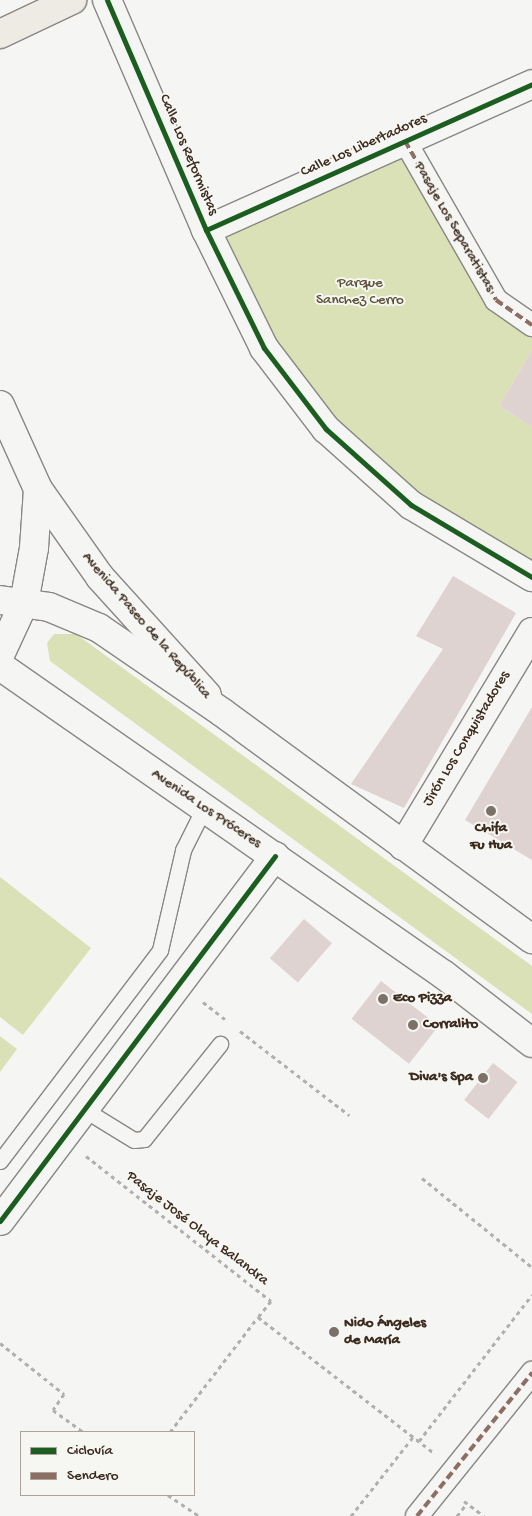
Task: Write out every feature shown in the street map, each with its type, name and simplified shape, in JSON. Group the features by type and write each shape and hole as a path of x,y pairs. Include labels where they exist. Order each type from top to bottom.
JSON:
{"main road":[{"path":"0,34 72,0"}],"street":[{"name":"Calle Los Reformistas","path":"107,0 206,230 264,348 326,429 411,505 532,577"},
{"name":"Calle Los Libertadores","path":"206,230 532,84"},
{"name":"Pasaje Los Separatistas","path":"405,141 496,300 532,326"},
{"name":"Avenida Paseo de la República","path":"0,405 38,489 100,577 223,713"},
{"name":"Avenida Paseo de la República","path":"0,655 12,602 34,548 38,489"},
{"path":"12,602 71,614 99,628 223,713 532,939"},
{"name":"Jirón Los Conquistadores","path":"403,846 532,632"},
{"name":"Avenida Los Próceres","path":"0,666 444,974 532,1043"},
{"path":"0,1221 180,985 275,856"},
{"path":"417,1516 456,1470 532,1373"}],"lane":[{"path":"0,1161 160,950 183,850 204,808"},
{"path":"85,1110 134,1140 144,1139 220,1044"}],"path":[{"path":"180,985 349,1115"},
{"path":"422,1178 532,1267"},
{"path":"419,1441 532,1295"},
{"path":"171,1431 258,1317 456,1470"},
{"path":"0,1343 64,1394 53,1410 82,1431"},
{"path":"351,1516 414,1437"},
{"path":"169,1496 199,1516"},
{"path":"457,1516 467,1503"}],"green space":[{"name":"Parque Sanchez Cerro","path":"405,141 492,308 532,336 532,350 499,406 532,427 532,577 326,429 206,230"},
{"path":"54,634 76,634 532,966 532,1014 50,661 47,643"},
{"path":"0,877 91,948 23,1035 0,1017"},
{"path":"0,1036 17,1049 0,1072"}],"building":[{"path":"532,350 532,427 499,406"},
{"path":"453,576 516,613 404,808 351,784 443,649 416,636"},
{"path":"532,707 532,860 465,820"},
{"path":"304,919 332,943 298,983 270,958"},
{"path":"381,981 439,1026 409,1064 351,1019"},
{"path":"493,1063 517,1082 488,1119 464,1100"}],"marked path":[{"path":"405,141 496,300 532,325"},
{"path":"417,1516 532,1373"}],"cycle path":[{"path":"107,0 206,230 264,348 326,429 411,505 532,577"},
{"path":"206,230 532,84"},
{"path":"0,1221 275,856"}],"place":[{"name":"Chifa Fu Hua","path":"491,811"},
{"name":"Eco Pizza","path":"383,999"},
{"name":"Corralito","path":"413,1025"},
{"name":"Diva's Spa","path":"483,1078"},
{"name":"Nido Ángeles de María","path":"334,1332"}]}
